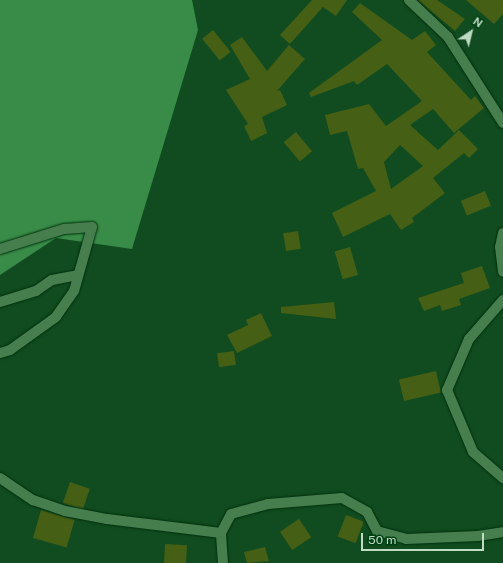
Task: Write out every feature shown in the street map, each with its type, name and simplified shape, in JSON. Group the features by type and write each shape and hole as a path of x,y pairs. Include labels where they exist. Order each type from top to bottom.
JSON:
{"street":[{"path":"409,0 448,37 503,123"},
{"path":"0,249 64,229 92,227 74,291 56,317 10,350 0,353"},
{"path":"503,233 500,247 503,272"},
{"path":"0,302 36,291 52,280 78,275"},
{"path":"503,300 469,339 447,390 473,452 503,478"},
{"path":"0,478 33,500 65,511 107,519 221,533"},
{"path":"223,563 221,533 231,514 268,504 342,498 367,512 377,531 406,539 478,536 503,532"}],"green space":[{"path":"0,0 192,0 198,30 132,249 56,238 0,275"}],"building":[{"path":"312,0 347,0 336,16 323,7 290,44 280,35"},
{"path":"418,0 437,0 465,19 455,31"},
{"path":"466,0 503,0 503,14 494,24"},
{"path":"360,3 412,40 425,31 436,45 427,52 471,100 475,96 484,108 454,133 433,109 410,125 438,150 459,130 478,149 469,158 464,153 433,178 445,193 412,218 414,222 401,230 390,214 343,237 332,213 376,191 363,168 358,169 347,131 330,135 325,115 369,104 386,126 422,101 387,64 357,85 354,81 311,97 309,93 382,40 352,12","holes":["400,145 423,166 391,189 384,162"]},
{"path":"213,30 231,52 220,61 202,39"},
{"path":"242,37 267,71 289,45 305,59 277,91 280,90 287,105 262,117 267,133 251,141 244,126 248,124 226,90 250,79 230,45"},
{"path":"296,132 312,151 300,161 284,142"},
{"path":"485,191 491,206 467,216 461,201"},
{"path":"298,231 301,249 286,251 283,233"},
{"path":"350,247 358,275 343,279 335,251"},
{"path":"482,266 490,288 459,299 461,305 442,311 440,305 424,311 418,298 464,283 461,273"},
{"path":"334,302 336,319 281,313 281,307"},
{"path":"261,313 272,336 237,353 227,335 248,325 246,320"},
{"path":"234,351 236,365 219,367 217,353"},
{"path":"436,371 441,392 404,401 399,380"},
{"path":"70,482 90,489 83,510 63,503"},
{"path":"41,510 75,520 67,548 33,538"},
{"path":"346,515 364,522 355,543 338,536"},
{"path":"299,519 311,537 292,550 280,532"},
{"path":"165,544 187,545 186,563 164,563"},
{"path":"265,547 269,561 247,563 244,552"}]}
